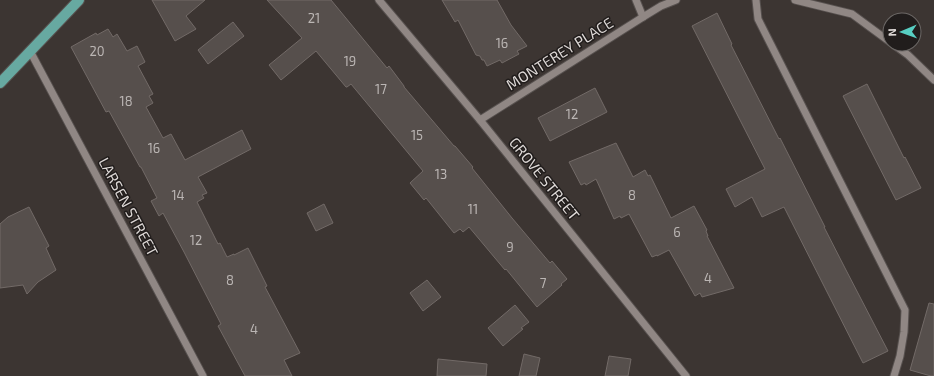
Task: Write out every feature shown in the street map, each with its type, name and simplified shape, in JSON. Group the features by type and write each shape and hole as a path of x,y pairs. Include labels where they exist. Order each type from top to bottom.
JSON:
{"main road":[{"path":"0,83 79,0"}],"street":[{"name":"GROVE STREET","path":"379,0 480,120 686,376"},
{"path":"636,0 642,17"},
{"name":"MONTEREY PLACE","path":"480,120 642,17 661,6 676,0"},
{"path":"756,0 758,19 905,310 904,332 900,356 894,376"},
{"path":"795,0 852,14 882,36"},
{"name":"LARSEN STREET","path":"30,51 202,376"},
{"path":"904,52 934,80"}],"building":[{"path":"152,0 205,0 186,16 196,29 175,41"},
{"path":"267,0 331,0 387,68 389,66 404,87 473,167 472,168 512,218 550,263 552,261 567,279 561,284 562,285 537,307 469,227 463,232 460,229 454,233 426,198 424,200 410,183 423,171 351,84 346,87 316,51 281,80 269,65 302,38"},
{"path":"442,0 497,0 511,25 527,46 517,51 519,54 502,63 500,60 487,66 480,56 476,55 458,20 455,22"},
{"path":"717,13 732,44 731,45 888,351 863,363 784,207 762,217 752,197 735,207 726,189 765,169 692,26"},
{"path":"233,22 244,36 208,64 198,50"},
{"path":"108,29 113,37 117,34 127,51 137,46 145,62 138,66 153,94 149,96 153,103 146,107 163,138 171,134 185,160 242,130 251,149 198,177 207,193 202,195 204,198 197,202 218,244 220,243 227,257 248,248 267,286 265,287 300,353 284,360 292,376 245,376 218,326 221,324 184,252 163,213 159,216 151,201 157,198 141,167 109,111 106,112 71,47 96,33 97,35"},
{"path":"867,84 904,158 905,157 921,188 896,200 843,96"},
{"path":"595,88 607,112 550,141 538,118"},
{"path":"616,143 633,177 645,170 648,176 650,175 671,218 694,206 707,230 707,236 734,288 702,297 700,293 695,296 669,250 652,257 629,214 621,218 620,216 614,219 596,179 586,185 585,183 581,185 569,162"},
{"path":"324,204 333,223 316,231 307,213"},
{"path":"29,207 49,246 46,248 56,270 38,282 27,294 23,285 0,288 0,224 8,217"},
{"path":"427,280 441,297 423,311 410,293"},
{"path":"929,303 934,304 934,376 910,370"},
{"path":"515,305 529,322 503,346 488,328"},
{"path":"524,354 540,358 536,376 519,376"},
{"path":"609,356 631,359 628,376 605,376"},
{"path":"438,359 487,364 486,376 437,376"}]}
